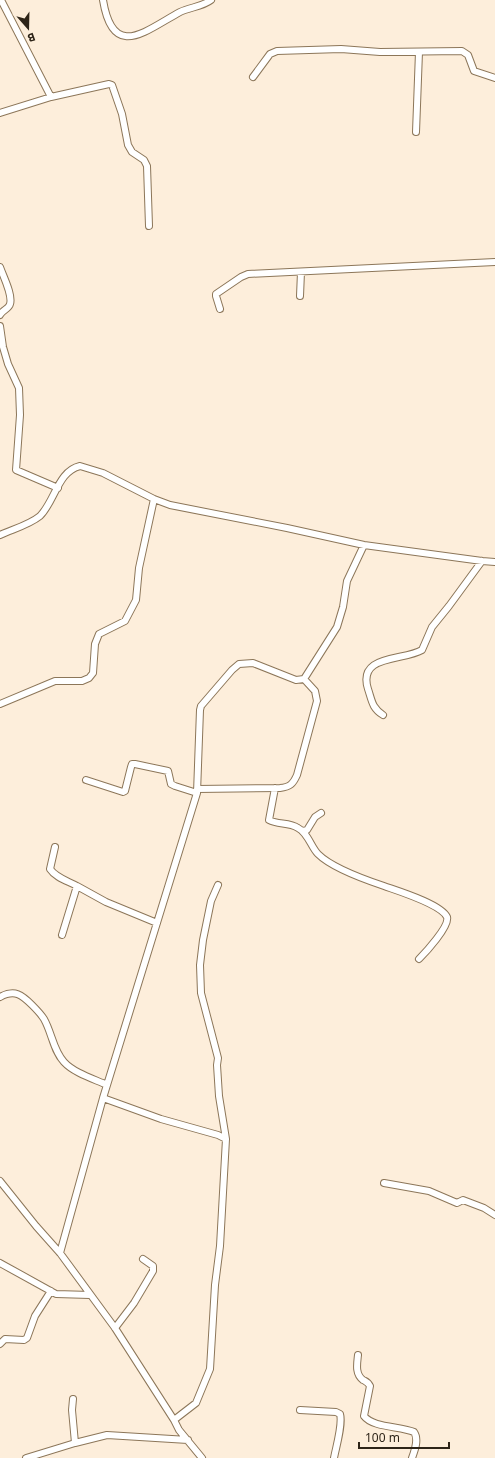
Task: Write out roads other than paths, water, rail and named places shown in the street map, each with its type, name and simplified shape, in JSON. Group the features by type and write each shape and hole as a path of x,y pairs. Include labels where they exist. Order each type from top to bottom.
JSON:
{"street":[{"path":"1,0 51,97"},
{"path":"103,0 110,25 120,36 129,37 145,32 184,10 205,4 211,0"},
{"path":"254,77 270,54 277,51 342,49 380,52 462,51 468,55 474,71 495,78"},
{"path":"416,132 419,52"},
{"path":"0,113 51,97 108,84 112,85 122,114 128,145 132,152 144,160 147,166 148,226"},
{"path":"220,309 216,294 248,274 495,262"},
{"path":"0,267 10,294 10,304 1,312 0,315"},
{"path":"300,296 301,272"},
{"path":"0,326 3,347 19,388 20,415 16,470 58,488"},
{"path":"0,535 38,517 47,506 68,471 80,466 103,473 154,498 170,504 364,545 495,562"},
{"path":"0,704 55,681 82,681 91,676 94,667 96,644 99,634 120,625 125,621 136,600 139,568 154,498"},
{"path":"304,679 337,627 343,607 347,581 364,545"},
{"path":"383,715 374,708 366,681 367,674 375,664 384,660 422,650 432,627 450,606 482,561"},
{"path":"60,1253 103,1098 197,791 200,710 203,703 239,664 253,664 296,680 304,679"},
{"path":"86,780 123,792 127,786 132,764 135,764 168,770 171,784 197,791 290,786 294,782 316,706 317,697 315,690 304,679"},
{"path":"275,788 269,820 299,828 317,853 328,862 376,883 415,897 443,912 447,918 446,924 432,945 419,960"},
{"path":"302,831 307,830 315,817 321,813"},
{"path":"55,847 50,869 58,877 106,902 157,923"},
{"path":"174,1420 196,1403 210,1369 215,1285 222,1223 226,1139 219,1096 218,1058 201,993 200,965 203,940 211,901 218,885"},
{"path":"62,935 77,886"},
{"path":"0,997 15,993 23,997 44,1018 53,1042 64,1063 107,1085"},
{"path":"103,1098 161,1119 218,1135 226,1139"},
{"path":"0,1181 60,1253 115,1328 179,1430 202,1458"},
{"path":"384,1183 429,1191 457,1203 463,1200 484,1208 495,1215"},
{"path":"115,1328 134,1304 153,1271 153,1266 143,1259"},
{"path":"0,1262 56,1294 90,1295"},
{"path":"0,1344 5,1339 24,1340 26,1338 35,1316 50,1291"},
{"path":"358,1355 358,1373 370,1386 364,1416 374,1422 414,1432 416,1435 416,1444 412,1458"},
{"path":"73,1399 72,1410 75,1443"},
{"path":"300,1410 336,1412 340,1414 340,1429 334,1458"},
{"path":"26,1458 107,1435 188,1440"}]}
